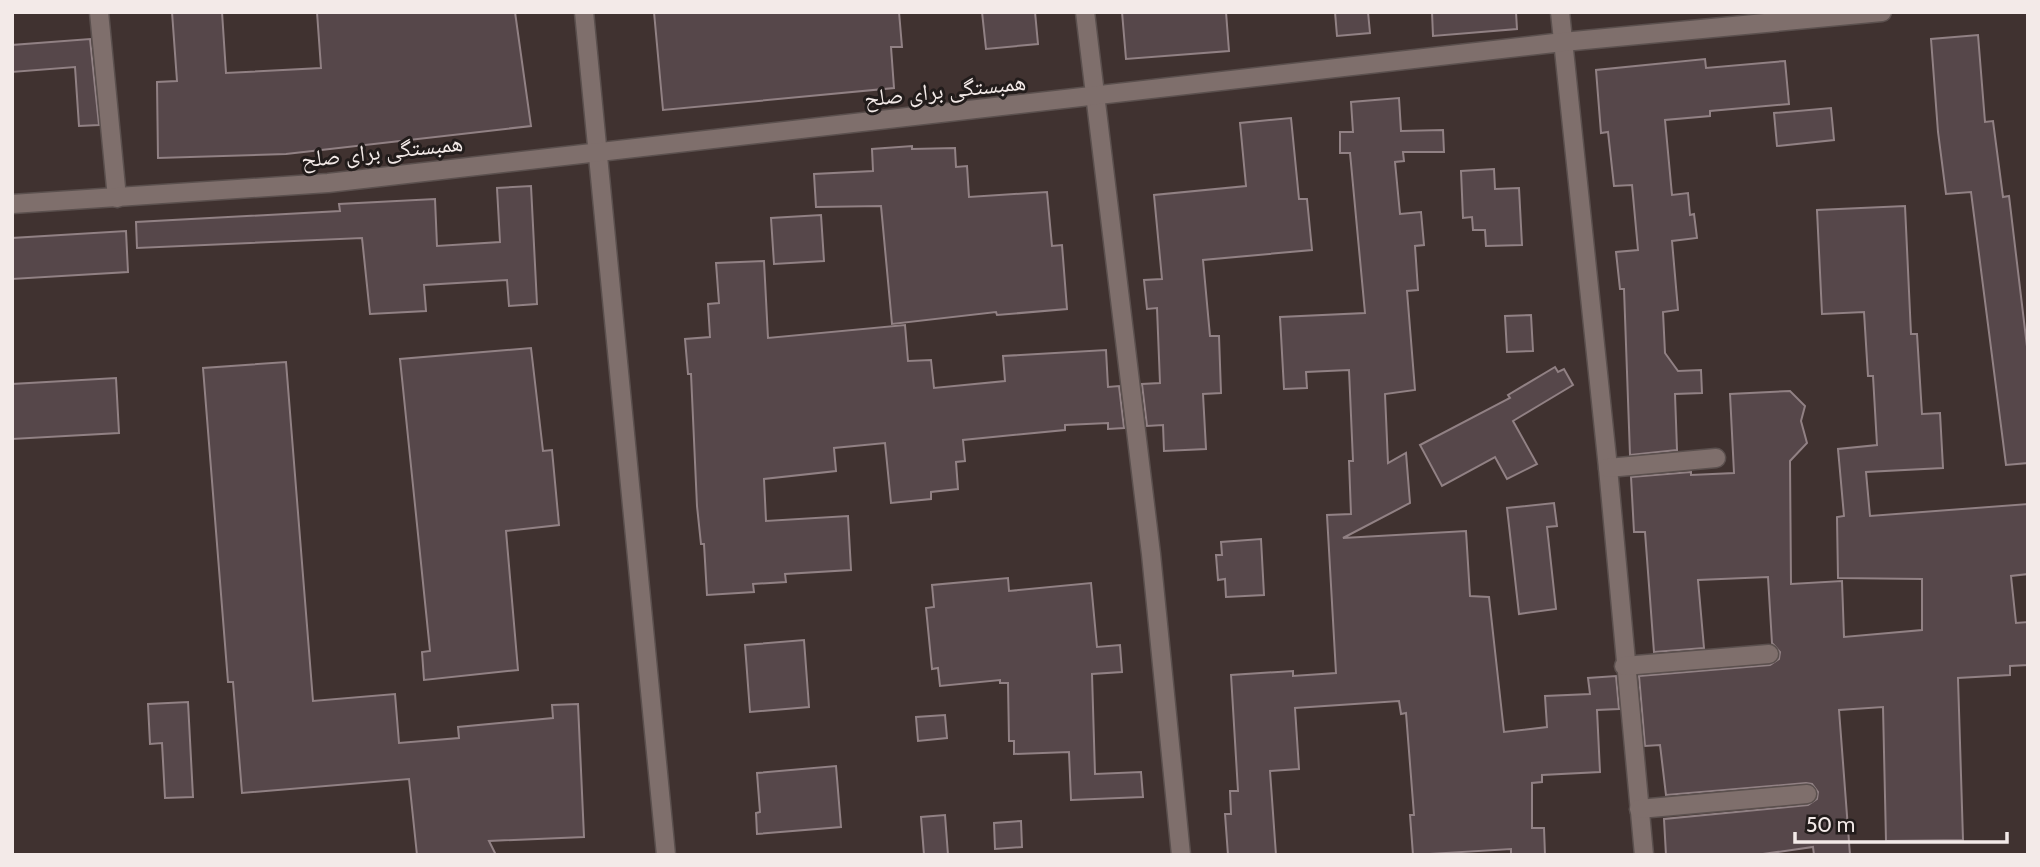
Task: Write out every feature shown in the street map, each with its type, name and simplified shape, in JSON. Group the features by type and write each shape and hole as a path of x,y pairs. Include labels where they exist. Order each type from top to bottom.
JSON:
{"street":[{"path":"99,12 117,198"},
{"path":"584,12 666,855"},
{"path":"1086,12 1094,98 1151,554 1181,855"},
{"path":"1560,12 1608,468 1624,666 1644,855"},
{"name":"همبستگی برای صلح","path":"12,204 328,183 1563,43 1882,12"},
{"path":"1608,468 1716,458"},
{"path":"1624,666 1769,654"},
{"path":"1639,809 1807,794"}],"building":[{"path":"172,12 222,12 226,73 321,68 317,12 515,12 531,126 286,154 158,158 157,82 177,81"},
{"path":"654,12 899,12 902,47 891,47 894,88 663,110"},
{"path":"982,12 1035,12 1038,44 986,49"},
{"path":"1122,12 1226,12 1229,51 1126,59"},
{"path":"1335,12 1368,12 1370,33 1337,36"},
{"path":"1432,12 1516,12 1517,29 1433,36"},
{"path":"1978,35 1985,122 1993,121 2003,197 2009,196 2028,355 2028,463 2006,465 1971,192 1946,194 1931,39"},
{"path":"90,39 99,125 79,126 75,67 12,72 12,45"},
{"path":"1705,59 1706,68 1785,61 1789,104 1710,111 1710,116 1665,120 1672,195 1688,193 1690,215 1694,214 1697,238 1672,241 1678,310 1663,312 1665,353 1678,371 1701,370 1702,393 1675,394 1677,450 1630,455 1624,289 1620,289 1616,252 1638,250 1632,185 1614,186 1608,132 1601,133 1596,70"},
{"path":"1399,98 1401,131 1443,130 1444,152 1403,152 1404,161 1395,162 1400,214 1421,212 1424,245 1415,246 1418,290 1407,291 1415,390 1385,394 1388,463 1406,453 1410,503 1343,538 1466,531 1470,596 1489,597 1504,732 1547,727 1545,696 1590,694 1588,678 1616,676 1619,709 1597,710 1600,772 1542,775 1542,782 1532,783 1532,828 1544,828 1545,855 1511,855 1511,849 1413,855 1410,815 1414,815 1406,713 1401,714 1399,701 1295,708 1299,769 1270,771 1276,855 1228,855 1225,814 1231,814 1230,791 1238,791 1231,675 1293,671 1293,676 1336,673 1327,515 1351,514 1349,461 1353,461 1349,370 1306,372 1307,388 1284,389 1280,317 1365,313 1350,153 1340,153 1340,132 1353,132 1351,102"},
{"path":"1831,108 1834,140 1777,146 1774,113"},
{"path":"1291,118 1299,199 1307,199 1312,250 1203,260 1210,336 1219,336 1221,393 1203,394 1206,449 1164,451 1163,425 1147,426 1142,384 1160,383 1157,308 1147,309 1144,280 1162,279 1154,195 1246,186 1240,123"},
{"path":"912,146 912,149 955,148 956,167 967,166 969,197 1047,192 1052,246 1062,245 1067,309 997,315 996,312 892,324 881,206 816,207 814,174 873,171 872,149"},
{"path":"1494,169 1495,189 1519,188 1522,245 1486,246 1485,230 1473,230 1472,217 1463,218 1461,171"},
{"path":"531,186 537,304 509,306 507,280 424,285 426,311 370,314 362,238 137,248 136,222 340,211 339,204 435,199 437,246 500,242 497,188"},
{"path":"1905,206 1911,334 1917,334 1922,414 1940,413 1943,468 1866,472 1870,516 2028,504 2028,574 2011,576 2016,623 2028,622 2028,665 2010,666 2010,675 1958,678 1963,840 1886,841 1883,707 1839,710 1850,855 1814,855 1813,847 1756,855 1666,855 1664,819 1808,805 1817,799 1818,792 1812,784 1806,783 1666,795 1660,745 1645,746 1639,676 1770,665 1779,659 1780,652 1772,643 1768,577 1698,580 1704,648 1654,652 1645,532 1634,532 1631,477 1691,472 1691,475 1734,473 1730,394 1790,391 1805,406 1801,421 1807,443 1790,461 1791,584 1842,581 1844,637 1922,630 1922,579 1838,578 1837,517 1844,516 1838,449 1877,445 1873,376 1868,376 1864,312 1822,314 1817,210"},
{"path":"821,215 824,261 774,264 771,218"},
{"path":"126,231 128,272 12,279 12,238"},
{"path":"764,261 768,338 905,325 908,361 931,360 934,388 1005,381 1003,356 1106,350 1108,387 1119,386 1124,428 1108,429 1108,423 1065,425 1065,430 963,440 965,461 956,462 958,489 931,492 931,499 891,503 885,443 834,448 836,471 764,479 766,521 848,516 851,570 785,574 786,582 753,584 754,592 707,595 704,544 701,544 697,506 691,374 688,374 685,339 710,337 708,304 719,303 716,263"},
{"path":"1531,315 1533,351 1507,352 1505,316"},
{"path":"531,348 543,451 552,450 559,525 506,531 518,670 424,680 422,652 430,651 400,359"},
{"path":"286,362 313,701 395,694 399,743 459,738 458,727 553,718 552,705 578,704 584,837 489,841 496,855 417,855 409,779 242,793 233,682 228,682 203,368"},
{"path":"1555,367 1558,372 1564,369 1573,385 1513,421 1537,464 1507,479 1495,457 1442,486 1420,445 1510,398 1508,395"},
{"path":"116,378 119,433 12,439 12,384"},
{"path":"1554,503 1557,526 1547,527 1556,609 1519,614 1507,508"},
{"path":"1261,539 1264,595 1226,597 1225,579 1218,580 1216,555 1222,555 1221,542"},
{"path":"1008,578 1009,591 1091,583 1097,647 1120,645 1122,672 1092,674 1095,774 1141,772 1143,797 1071,800 1069,752 1014,754 1014,741 1009,741 1008,683 1000,683 1000,680 940,686 938,668 932,669 926,608 934,607 932,585"},
{"path":"804,640 809,707 750,712 745,645"},
{"path":"188,702 193,797 165,798 162,743 150,744 148,704"},
{"path":"945,715 947,738 918,741 916,717"},
{"path":"836,766 841,827 757,834 756,813 760,812 757,773"},
{"path":"945,815 948,855 924,855 921,817"},
{"path":"1021,821 1022,847 995,849 994,823"}]}
